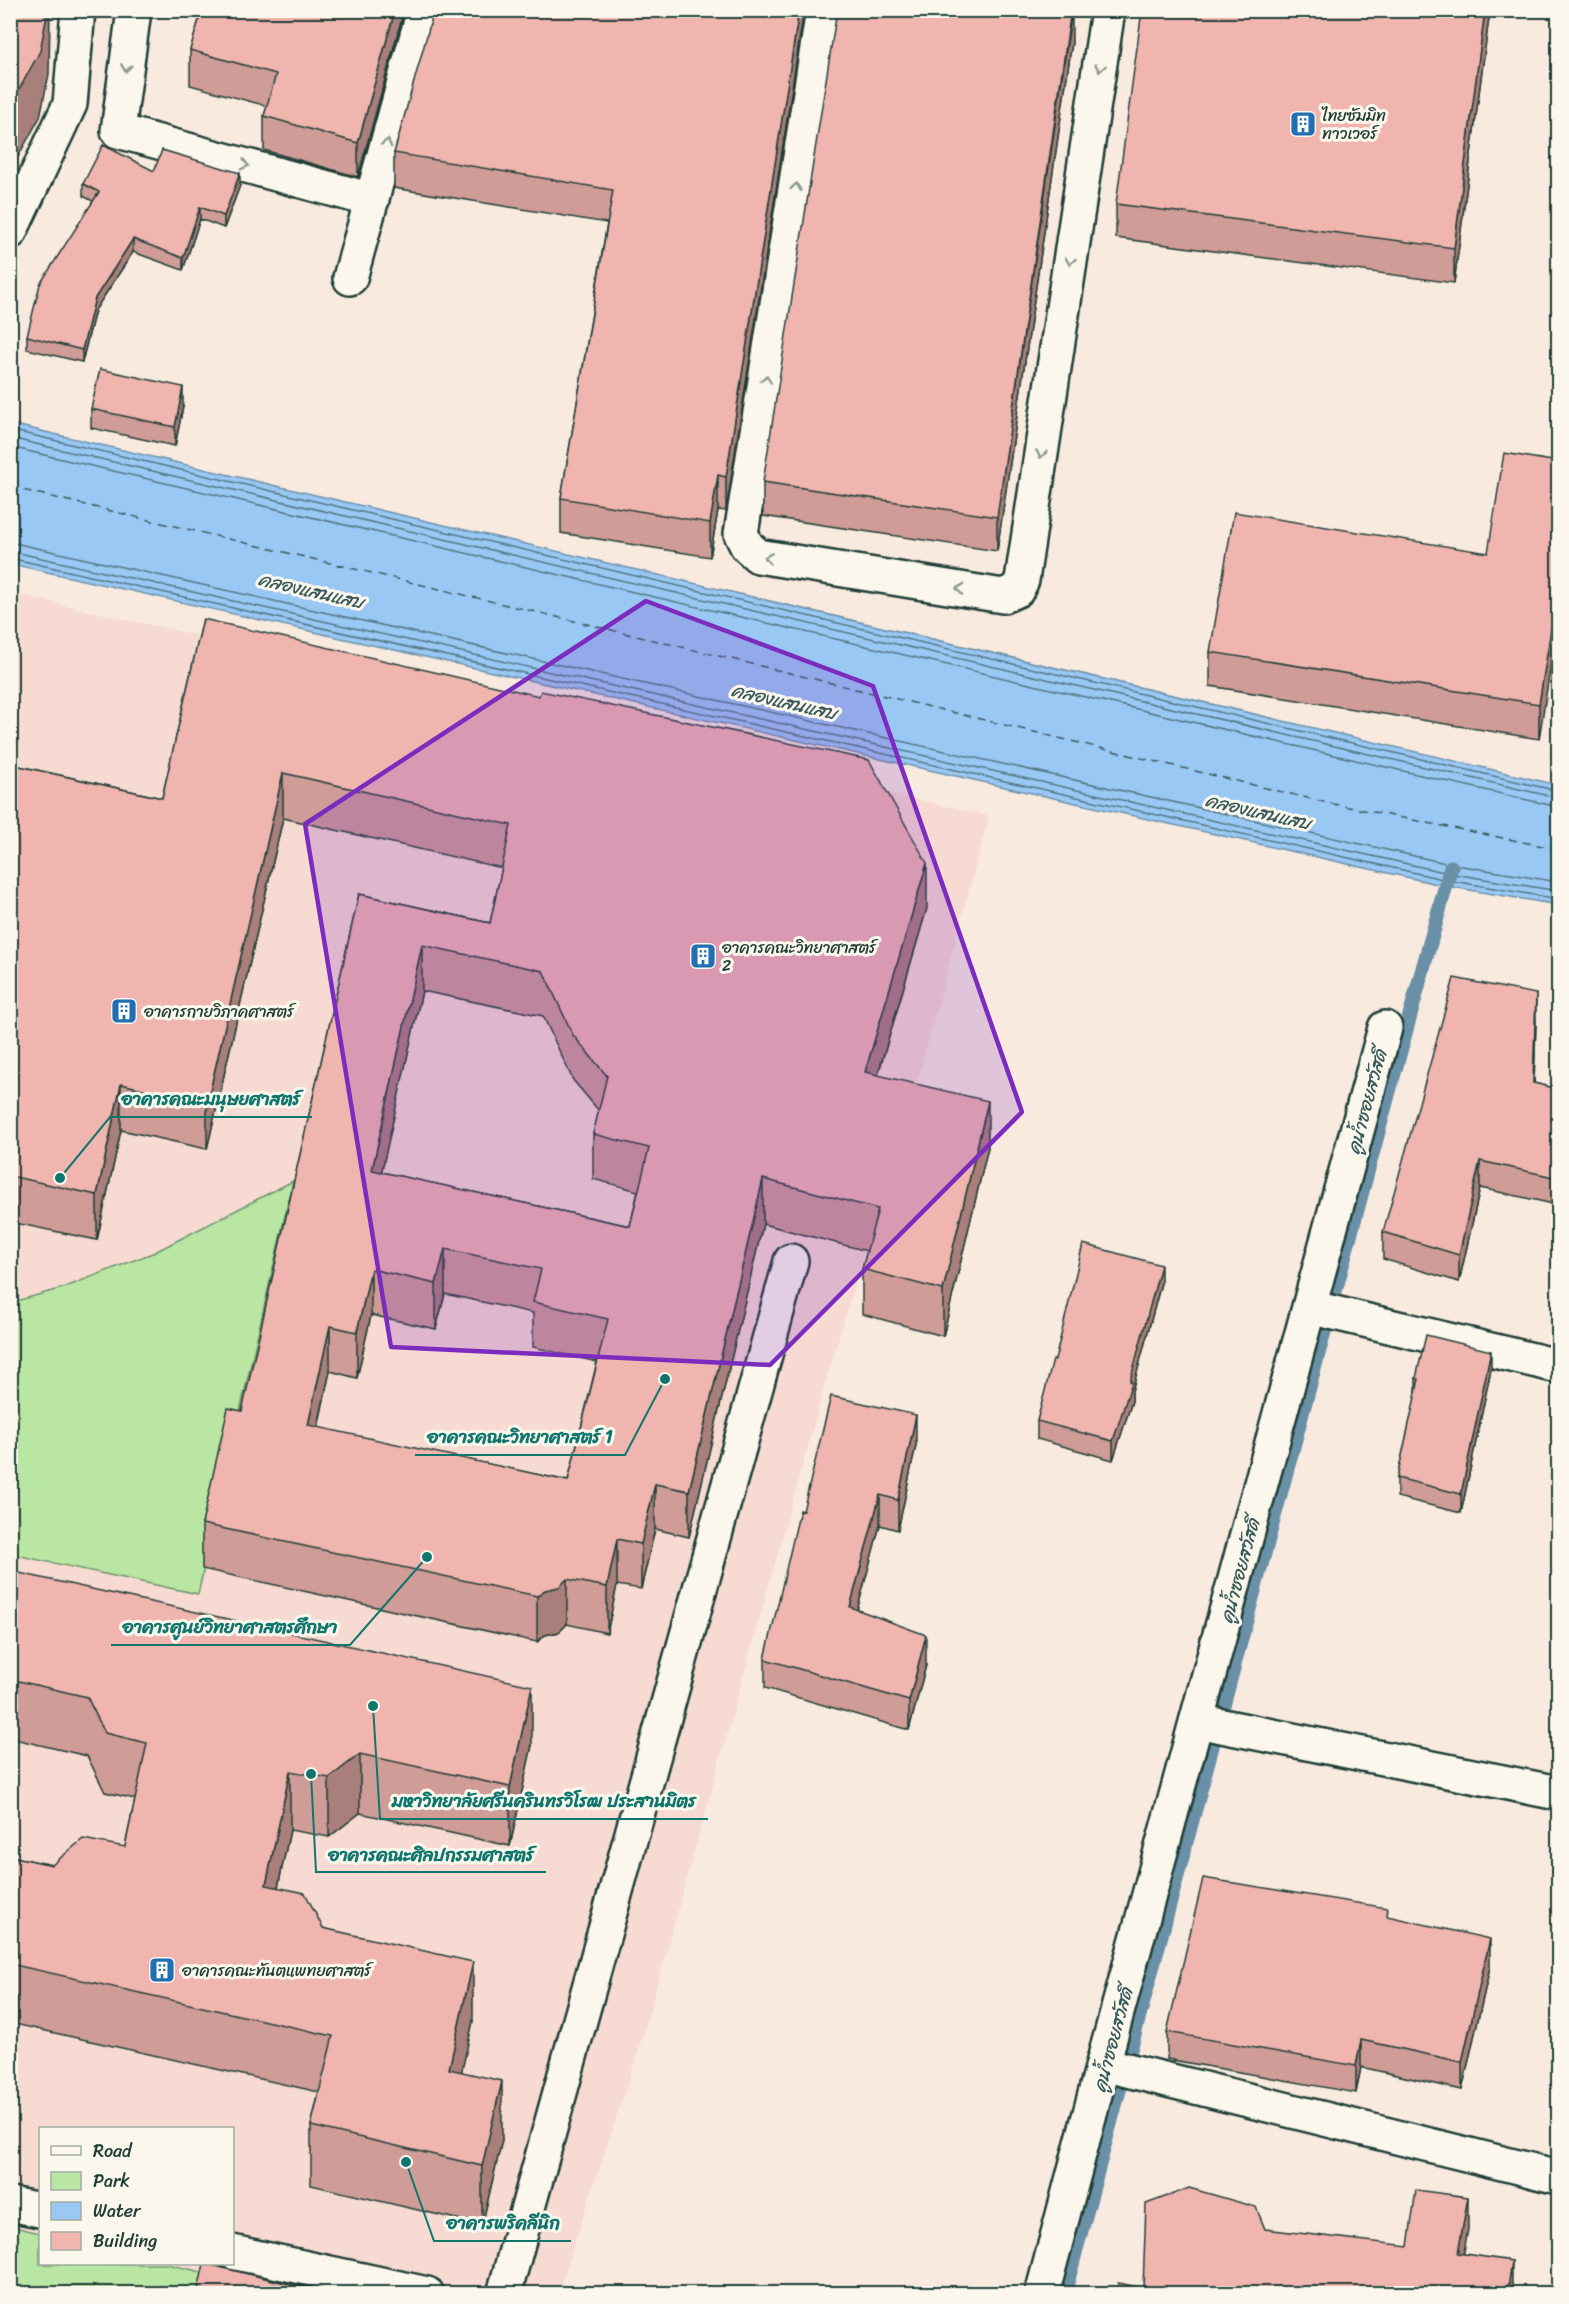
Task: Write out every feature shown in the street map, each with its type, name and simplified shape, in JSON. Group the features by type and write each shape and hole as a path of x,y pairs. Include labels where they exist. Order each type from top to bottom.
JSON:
{"street":[{"path":"10,232 70,104 78,10"},
{"path":"134,10 118,131 372,200"},
{"path":"350,278 424,10"},
{"path":"823,10 741,534 747,546 758,556 1003,596 1017,590 1022,580 1108,10"},
{"path":"1042,2294 1122,2069 1213,1724 1311,1307 1385,1028"},
{"path":"504,2294 791,1261"},
{"path":"1311,1307 1558,1366"},
{"path":"1213,1724 1558,1793"},
{"path":"1122,2069 1558,2177"},
{"path":"10,2204 39,2210"},
{"path":"234,2252 427,2294"}],"highlighted area":[{"path":"646,601 873,686 1022,1112 770,1365 391,1347 305,824"}],"shaded area":[{"path":"11,593 989,816 919,1075 832,1360 638,2052 558,2293 11,2294"}],"green space":[{"path":"293,1181 198,1594 11,1554 10,1328 16,1301 63,1288 155,1252"},
{"path":"10,2226 39,2233 39,2265 171,2265 293,2293 11,2293"}],"water":[{"name":"คลองแสนแสบ","path":"11,424 1558,785 1558,905 1446,886 11,564"}],"building":[{"path":"10,10 48,10 40,51 10,106"},
{"path":"202,10 395,10 358,143 264,116 276,74 190,50"},
{"path":"434,10 799,10 726,477 718,475 710,523 561,498 613,190 394,153"},
{"path":"837,10 1071,10 997,517 763,482"},
{"name":"ไทยซัมมิท ทาวเวอร์","path":"1142,10 1485,10 1454,248 1116,204"},
{"path":"103,145 154,171 162,150 240,173 224,216 200,207 183,258 133,239 95,298 82,350 27,336 40,284 99,192 83,184"},
{"path":"100,369 183,387 175,427 91,409"},
{"path":"1504,453 1558,462 1558,585 1539,704 1210,652 1234,512 1488,553"},
{"path":"203,619 539,696 541,691 869,760 927,863 865,1072 988,1101 943,1290 862,1269 878,1209 763,1179 689,1491 655,1484 641,1544 617,1539 607,1587 567,1579 559,1587 545,1590 537,1596 202,1524 228,1408 242,1411 359,894 490,923 511,825 283,773 207,1104 121,1084 97,1195 10,1176 10,932 12,925 10,924 10,764 162,798","holes":["422,945 543,971 573,1035 607,1076 593,1134 649,1148 630,1226 372,1170","445,1249 541,1269 533,1302 608,1319 568,1481 308,1425 330,1326 357,1332 371,1269 436,1284"]},
{"path":"1454,978 1536,994 1533,1083 1558,1089 1558,1178 1480,1161 1459,1255 1383,1232"},
{"path":"1083,1244 1161,1265 1130,1381 1132,1382 1113,1441 1037,1421 1053,1360 1055,1360"},
{"path":"1426,1335 1491,1351 1461,1494 1397,1478 1419,1379 1416,1378"},
{"path":"831,1396 916,1415 898,1500 880,1495 850,1607 926,1635 909,1701 765,1659 800,1510 803,1511"},
{"path":"10,1571 532,1686 510,1787 360,1754 329,1778 290,1771 266,1885 305,1893 323,1928 473,1962 449,2069 502,2081 482,2166 311,2126 333,2036 10,1964 10,1856 52,1865 83,1839 125,1847 147,1743 105,1733 87,1697 10,1679"},
{"path":"1203,1878 1388,1908 1387,1916 1490,1939 1462,2062 1361,2040 1356,2066 1167,2032"},
{"path":"1189,2188 1256,2207 1265,2229 1408,2246 1416,2190 1468,2197 1458,2253 1512,2261 1507,2294 1116,2294 1118,2283 1143,2288 1146,2204"},
{"path":"204,2265 211,2265 330,2294 197,2294"}],"waterway":[{"name":"คูน้ำซอยสวัสดี","path":"1064,2294 1451,867"}],"ferry route":[{"path":"10,487 1328,803 1558,849"}],"place":[{"name":"ไทยซัมมิท ทาวเวอร์","path":"1303,124"},
{"name":"อาคารคณะวิทยาศาสตร์ 2","path":"703,956"},
{"name":"อาคารกายวิภาคศาสตร์","path":"124,1011"},
{"name":"อาคารคณะมนุษยศาสตร์","path":"60,1178"},
{"name":"อาคารคณะวิทยาศาสตร์ 1","path":"665,1379"},
{"name":"อาคารศูนย์วิทยาศาสตรศึกษา","path":"427,1557"},
{"name":"มหาวิทยาลัยศรีนครินทรวิโรฒ ประสานมิตร","path":"373,1706"},
{"name":"อาคารคณะศิลปกรรมศาสตร์","path":"311,1774"},
{"name":"อาคารคณะทันตแพทยศาสตร์","path":"162,1970"},
{"name":"อาคารพริคลีนิก","path":"406,2162"}]}
